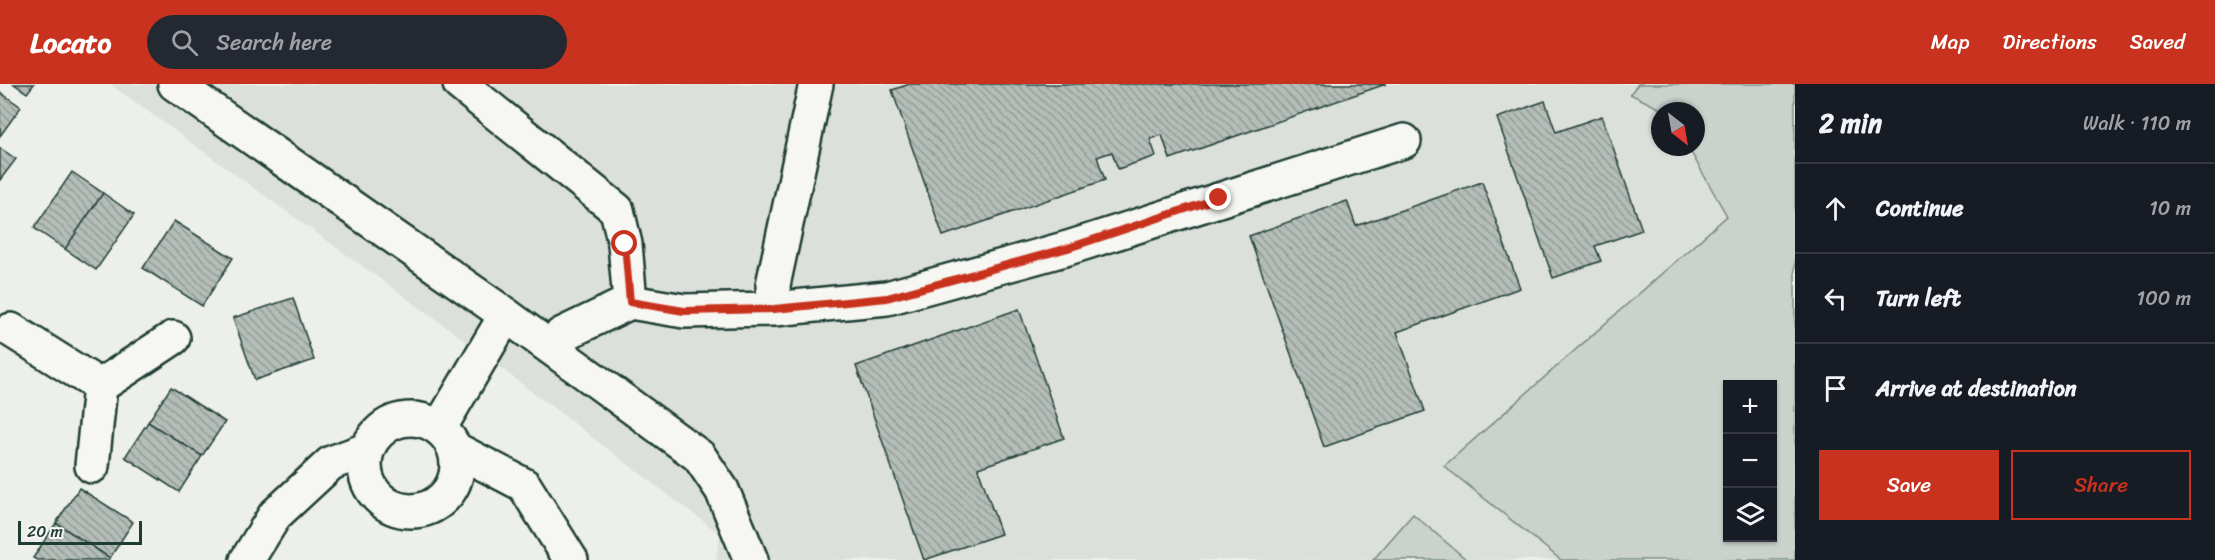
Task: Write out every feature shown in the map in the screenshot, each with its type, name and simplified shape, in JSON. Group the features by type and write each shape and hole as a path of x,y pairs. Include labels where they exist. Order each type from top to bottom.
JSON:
{"street":[{"path":"175,84 506,315 699,456 722,489 751,560"},
{"path":"460,84 617,210 625,244 630,302"},
{"path":"774,309 773,285 816,84"},
{"path":"551,348 561,335 630,302 684,311 774,309 887,298 1068,248 1404,141"},
{"path":"366,450 366,480 383,504 411,513 440,504 457,480 449,439 506,315"},
{"path":"4,332 100,386"},
{"path":"100,386 173,338"},
{"path":"92,466 100,386"},
{"path":"248,560 275,515 331,463 366,450 384,426 412,417 524,485 571,560"}],"shaded area":[{"path":"110,84 1795,84 1795,560 716,560 720,534 448,328"},
{"path":"1638,84 1795,84 1795,560 1561,560 1444,466 1727,216 1693,156 1705,156 1705,102 1651,102 1651,104 1630,94"},
{"path":"1413,514 1467,560 1373,560"}],"building":[{"path":"14,84 34,84 27,93"},
{"path":"910,84 1386,84 1170,159 1162,135 1150,139 1156,156 1118,169 1112,152 1097,157 1105,180 943,236 892,90"},
{"path":"0,92 21,107 0,136"},
{"path":"1545,101 1556,132 1602,116 1642,230 1595,246 1601,261 1553,278 1497,118"},
{"path":"0,148 16,159 0,180"},
{"path":"72,172 103,193 65,249 34,228"},
{"path":"1482,182 1520,288 1397,332 1425,411 1324,447 1249,236 1347,201 1356,226"},
{"path":"103,193 134,215 96,270 65,249"},
{"path":"174,221 233,258 202,306 143,268"},
{"path":"293,298 314,360 255,380 233,318"},
{"path":"1019,309 1064,438 978,468 1001,534 924,560 856,366"},
{"path":"171,387 225,422 202,456 148,422"},
{"path":"148,422 202,456 179,492 125,457"},
{"path":"79,488 133,522 110,558 56,523"},
{"path":"56,523 110,558 109,560 37,560 33,558"}],"route":[{"path":"625,244 630,302 684,311 774,309 887,298 1068,248 1219,198"}]}
